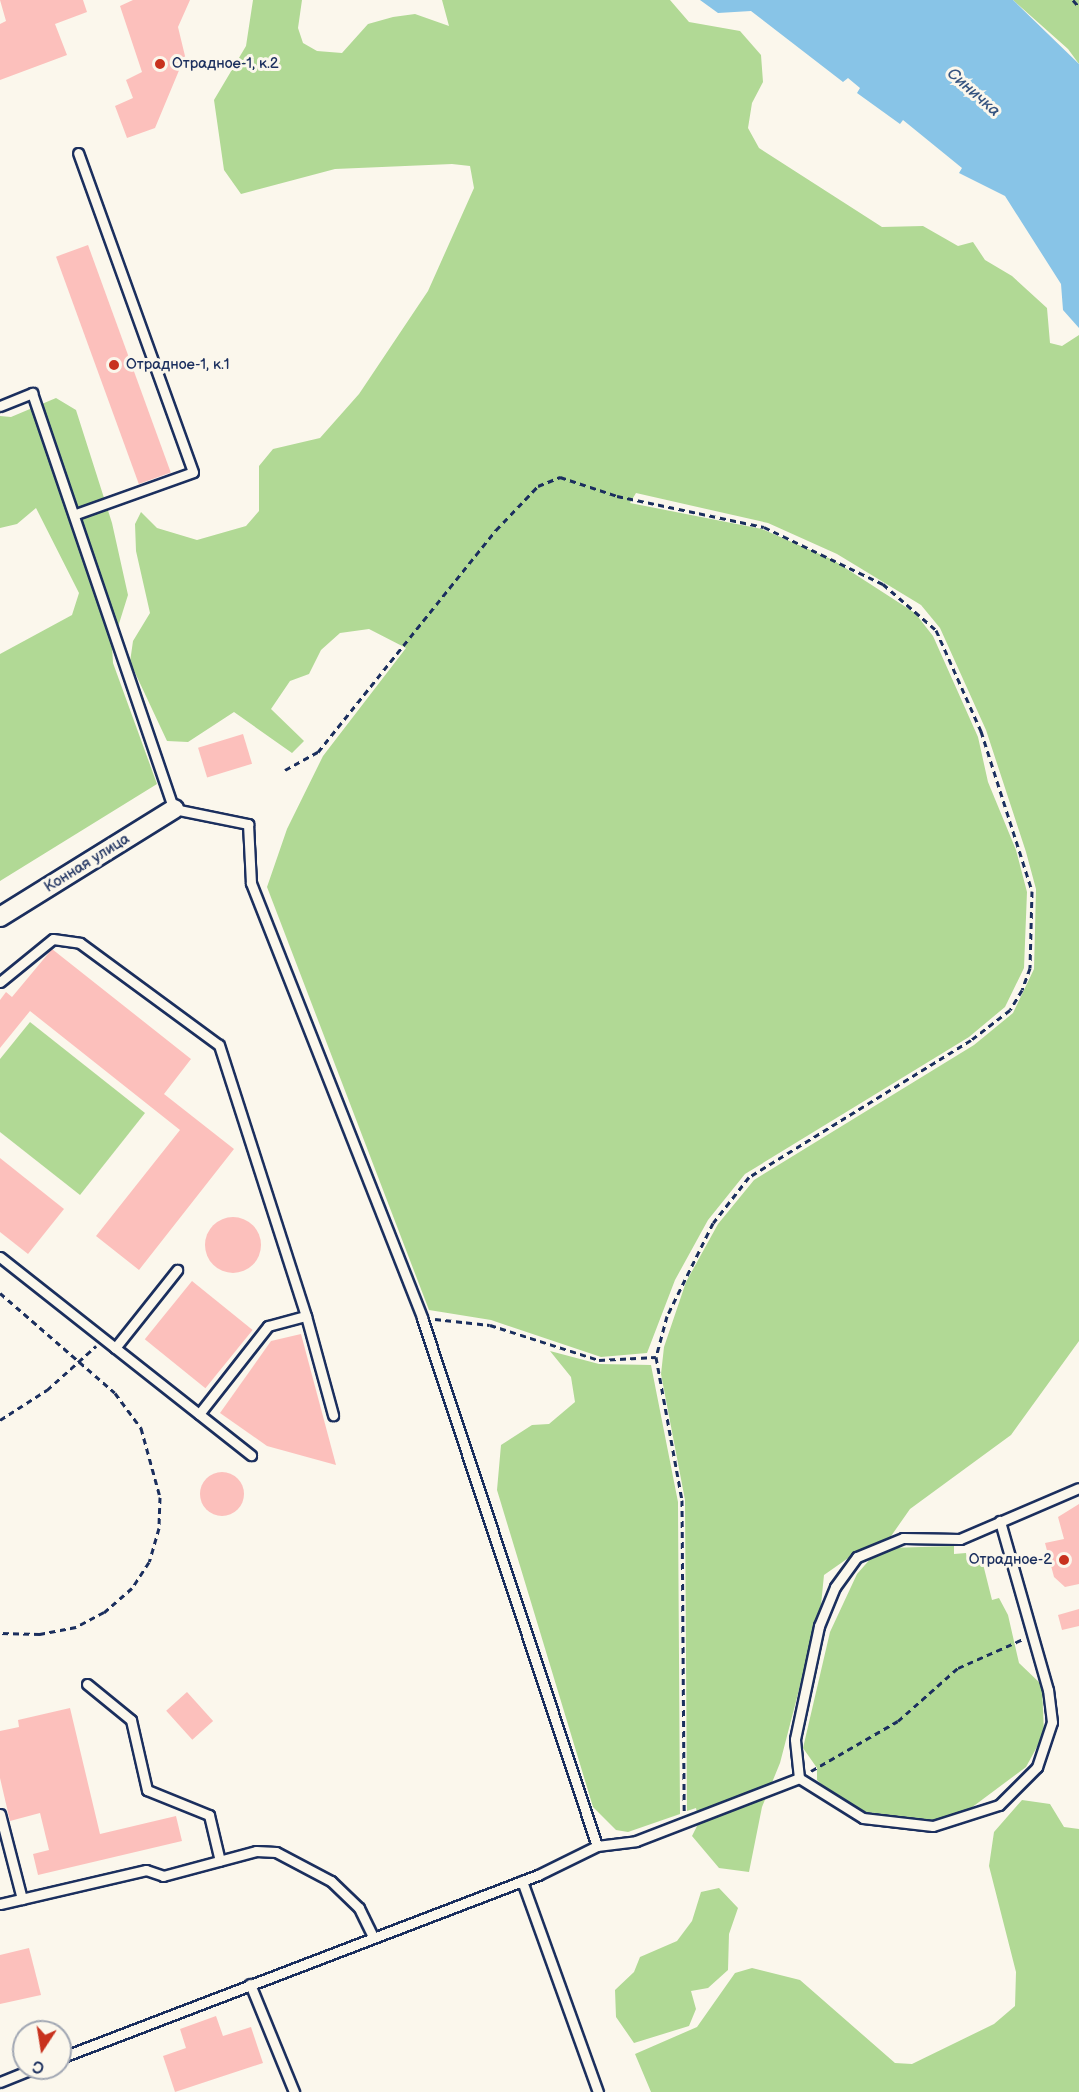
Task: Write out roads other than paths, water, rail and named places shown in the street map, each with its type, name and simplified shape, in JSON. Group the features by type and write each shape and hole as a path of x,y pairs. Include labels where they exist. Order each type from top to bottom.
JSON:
{"street":[{"name":"Конная улица","path":"0,917 174,809"}],"lane":[{"path":"76,514 193,472 78,153"},
{"path":"0,406 32,393 76,514 174,809 248,824 251,883 422,1318 597,1846"},
{"path":"0,982 53,939 80,943 219,1045 306,1316 333,1415"},
{"path":"0,1257 251,1455"},
{"path":"116,1348 177,1270"},
{"path":"199,1414 268,1326 306,1316"},
{"path":"799,1778 795,1739 819,1626 835,1587 857,1557 903,1538 960,1539 1079,1488"},
{"path":"799,1778 863,1818 896,1825 933,1826 999,1805 1038,1767 1048,1746 1048,1690 1000,1521"},
{"path":"87,1684 131,1720 147,1790 209,1815 220,1861"},
{"path":"72,2053 522,1881 597,1846 636,1841 799,1778"},
{"path":"0,1814 21,1899"},
{"path":"0,1904 146,1870 163,1876 256,1851 301,1862 359,1908 373,1937"},
{"path":"522,1881 598,2092"},
{"path":"250,1984 294,2092"}],"water":[{"name":"Синичка","path":"700,0 1013,0 1079,64 1079,328 1063,310 1061,284 1005,196 959,173 962,168 903,120 900,124 857,93 860,88 848,78 843,82 751,11 718,13"}],"place":[{"name":"Отрадное-1, к.2","path":"160,64"},
{"name":"Отрадное-1, к.1","path":"114,365"},
{"name":"Отрадное-2","path":"1064,1560"}]}
